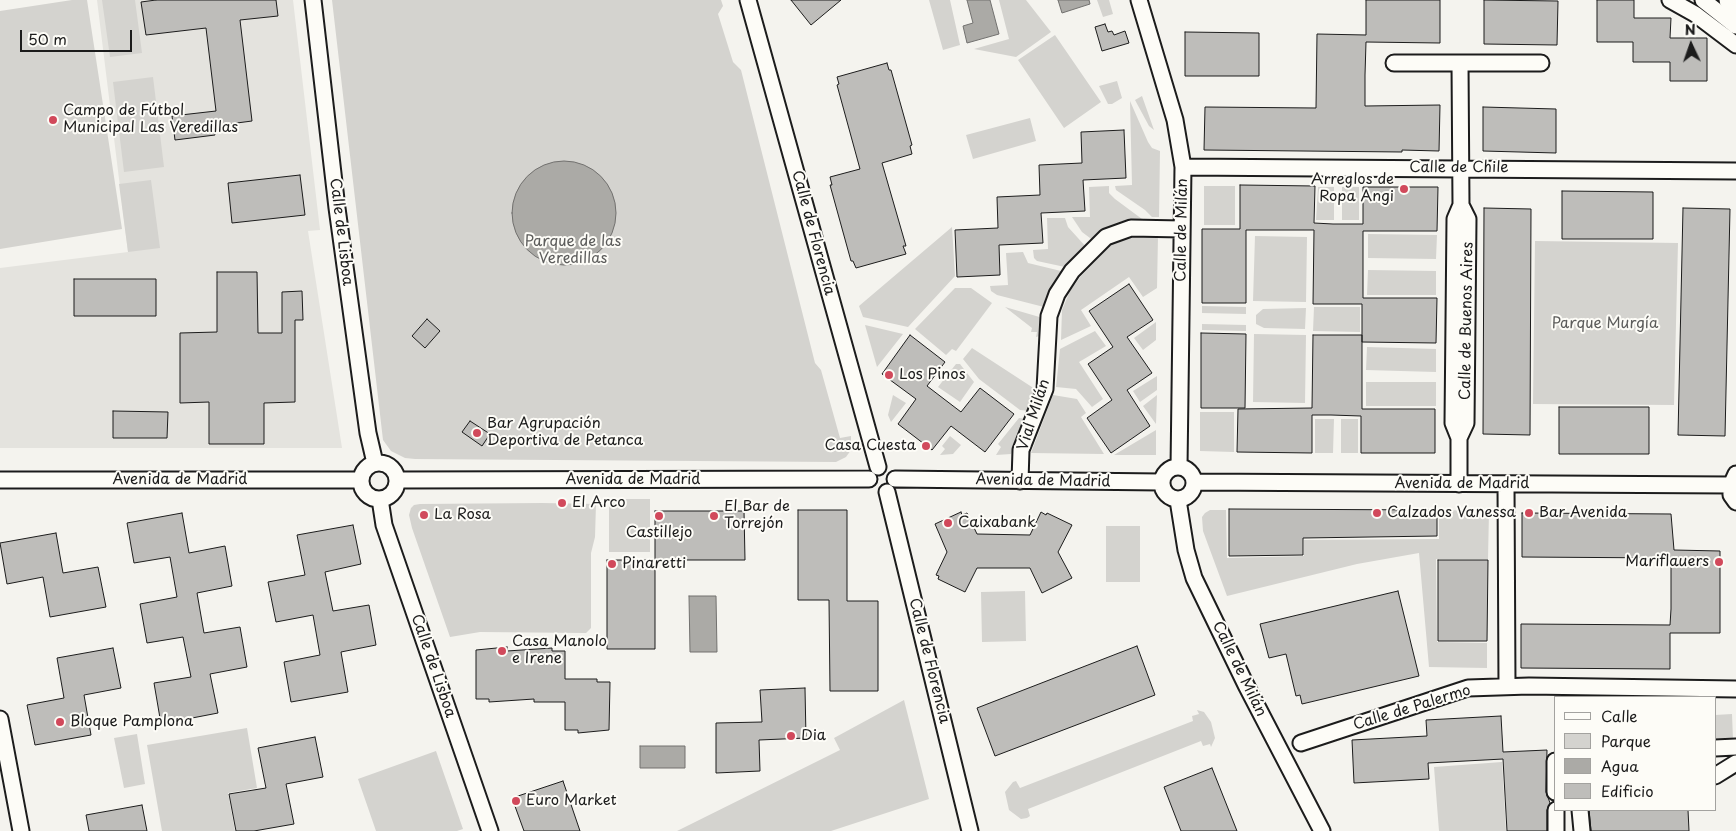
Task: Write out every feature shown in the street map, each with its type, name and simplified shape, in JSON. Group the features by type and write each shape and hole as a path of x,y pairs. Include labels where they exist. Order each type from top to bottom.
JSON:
{"highway":[{"path":"1730,0 1736,7"}],"street":[{"name":"Calle de Lisboa","path":"312,0 341,238 368,433 375,463"},
{"name":"Calle de Florencia","path":"748,0 878,467"},
{"name":"Calle de Milán","path":"1139,0 1176,126 1183,167 1178,467"},
{"path":"1670,0 1695,14 1736,45"},
{"path":"1703,0 1736,26"},
{"path":"1394,63 1541,63"},
{"name":"Calle de Buenos Aires","path":"1459,484 1459,438 1453,423 1455,219 1461,204 1460,63"},
{"name":"Calle de Chile","path":"1183,167 1736,171"},
{"name":"Vial Milán","path":"1020,481 1021,450 1045,389 1049,316 1057,294 1072,271 1106,237 1131,228 1182,229"},
{"path":"375,463 383,463 390,466 398,480 393,493 380,499 366,494 361,480 363,472 375,463"},
{"path":"878,467 888,467 895,479 894,484 887,492 877,492 869,484 870,474 878,467"},
{"path":"1178,467 1189,472 1194,482 1190,494 1178,500 1166,495 1161,482 1167,471 1178,467"},
{"name":"Avenida de Madrid","path":"398,480 869,479"},
{"name":"Avenida de Madrid","path":"895,479 1161,482"},
{"name":"Avenida de Madrid","path":"0,480 361,480"},
{"path":"1733,480 1731,494 1736,502"},
{"name":"Avenida de Madrid","path":"1194,482 1506,484 1733,480"},
{"path":"1506,484 1507,686"},
{"name":"Calle de Florencia","path":"887,492 970,831"},
{"name":"Calle de Lisboa","path":"380,499 384,525 490,831"},
{"name":"Calle de Milán","path":"1178,500 1186,550 1194,578 1246,685 1322,831"},
{"name":"Calle de Palermo","path":"1301,743 1468,688 1507,686 1736,689"},
{"path":"0,719 22,831"},
{"path":"1716,748 1736,747"},
{"path":"1716,775 1736,764"},
{"path":"1556,811 1556,831"},
{"path":"1580,811 1582,831"}],"shaded area":[{"path":"97,0 293,0 320,230 308,231 342,448 0,448 0,268 128,252"}],"green space":[{"name":"Campo de Fútbol Municipal Las Veredillas","path":"72,0 87,0 122,229 0,249 0,11"},
{"path":"102,0 135,0 142,53 110,57"},
{"name":"Parque de las Veredillas","path":"332,0 721,0 723,6 718,14 733,62 741,70 815,363 821,370 840,438 851,436 851,450 846,457 836,462 415,459 405,458 391,451 383,440"},
{"path":"929,0 950,0 960,45 943,50"},
{"path":"999,0 1026,0 1051,32 1016,57 974,49 1009,39"},
{"path":"1097,0 1109,0 1113,14 1103,17"},
{"path":"1055,35 1101,102 1064,128 1018,60"},
{"path":"153,77 164,167 124,172 113,82"},
{"path":"1117,81 1122,98 1112,104 1108,104 1099,86"},
{"path":"1142,96 1154,130 1149,126 1135,100"},
{"path":"1130,101 1148,142 1152,148 1160,151 1159,217 1152,217 1116,190 1115,186 1132,185"},
{"path":"1030,118 1036,141 973,159 966,135"},
{"path":"151,180 160,248 128,252 119,184"},
{"path":"1109,186 1109,193 1115,199 1142,219 1123,221 1108,228 1094,241 1082,232 1072,217 1090,217 1089,187"},
{"path":"1204,186 1235,186 1235,225 1204,225"},
{"path":"1318,187 1334,187 1334,220 1316,220"},
{"path":"1342,187 1359,187 1359,220 1342,220"},
{"path":"1047,218 1065,218 1068,227 1087,248 1065,267 1037,261 1034,258 1033,250 1048,249"},
{"path":"952,227 955,276 908,327 863,317 859,306"},
{"path":"1368,234 1437,235 1436,259 1368,258"},
{"path":"1129,236 1158,236 1157,288 1143,297 1129,277 1081,310 1091,326 1061,340 1062,310 1070,291 1081,276 1113,243"},
{"path":"1255,236 1307,237 1306,302 1253,301"},
{"name":"Parque Murgía","path":"1535,241 1678,243 1674,405 1533,404"},
{"path":"1023,252 1028,263 1061,271 1061,274 1048,293 1044,307 997,295 991,291 990,286 1008,285 1006,253"},
{"path":"1368,270 1436,271 1436,295 1367,295"},
{"path":"955,288 971,288 992,303 956,351 952,349 946,355 915,329"},
{"path":"1202,306 1246,307 1246,314 1202,313"},
{"path":"1005,307 1043,318 1043,335 1036,337 1037,332 1031,332 1032,328"},
{"path":"1314,307 1360,307 1360,332 1313,331"},
{"path":"1306,308 1305,329 1264,328 1256,324 1256,315 1263,309"},
{"path":"1156,322 1156,340 1143,350 1134,338"},
{"path":"1202,324 1246,325 1246,331 1202,330"},
{"path":"865,325 903,334 877,367"},
{"path":"1095,331 1106,346 1079,362 1103,399 1092,407 1076,389 1056,387 1060,349"},
{"path":"1254,334 1306,335 1305,403 1253,402"},
{"path":"1367,347 1436,349 1436,372 1366,370"},
{"path":"972,348 1038,391 1029,411 1020,410 979,379 963,359"},
{"path":"956,364 960,364 974,382 960,402 938,387"},
{"path":"1157,376 1157,390 1140,402 1133,391"},
{"path":"1366,382 1436,382 1436,406 1366,406"},
{"path":"893,395 906,403 891,422 888,415"},
{"path":"1053,395 1077,399 1086,413 1081,417 1104,454 1031,453"},
{"path":"1157,395 1156,424 1143,406"},
{"path":"1200,412 1234,412 1234,452 1200,451"},
{"path":"1019,418 1027,419 1011,454 996,455 1001,447 998,444"},
{"path":"1315,419 1334,419 1333,453 1315,453"},
{"path":"1341,419 1358,419 1358,453 1341,453"},
{"path":"1156,430 1156,455 1114,455"},
{"path":"950,436 961,445 953,454 940,455 945,449 942,446"},
{"path":"609,499 650,499 650,552 609,552"},
{"path":"420,504 596,504 595,537 591,553 591,628 586,633 480,632 450,637 412,528 409,515 411,508 414,505"},
{"path":"1210,510 1226,510 1227,558 1304,556 1304,540 1439,539 1439,510 1489,511 1488,559 1436,559 1437,642 1487,643 1487,668 1429,667 1419,553 1357,564 1227,596 1203,531 1202,517"},
{"path":"1106,526 1140,526 1140,582 1106,582"},
{"path":"1025,591 1026,641 982,642 981,592"},
{"path":"904,700 929,799 831,831 677,831 840,750 834,738"},
{"path":"1197,710 1204,712 1211,722 1215,738 1211,747 1210,744 1203,746 1201,741 1028,809 1030,816 1027,818 1021,819 1009,810 1005,792 1013,782 1016,781 1020,788 1193,721 1192,716 1199,714"},
{"path":"1732,714 1733,740 1716,741 1716,715"},
{"path":"247,728 257,788 228,793 235,831 162,831 147,745"},
{"path":"137,734 145,784 124,788 114,738"},
{"path":"436,751 463,829 457,831 376,831 358,779"},
{"path":"1502,762 1506,831 1439,831 1434,767"}],"water":[{"path":"967,0 990,0 999,34 967,43 963,26 973,23"},
{"path":"1058,0 1089,0 1090,4 1062,13"},
{"path":"564,161 584,165 601,176 612,193 616,213 612,233 601,250 584,261 564,265 544,261 527,250 516,233 512,213 516,193 527,176 544,165"},
{"path":"689,596 716,596 717,652 690,652"},
{"path":"640,746 685,746 685,768 640,768"}],"building":[{"path":"156,0 276,0 278,16 240,20 252,121 214,126 215,135 175,140 172,116 216,111 206,28 146,35 141,2"},
{"path":"791,0 841,0 811,25"},
{"path":"1366,0 1440,0 1440,43 1366,42 1365,75 1365,106 1440,105 1439,151 1204,150 1205,107 1316,108 1317,34 1366,35"},
{"path":"1484,0 1558,1 1557,45 1484,44"},
{"path":"1597,0 1634,0 1634,18 1671,18 1670,38 1707,38 1707,81 1670,81 1670,62 1633,62 1633,42 1597,42"},
{"path":"1105,24 1108,32 1112,31 1114,35 1125,31 1129,43 1102,51 1095,27"},
{"path":"1185,32 1259,33 1259,76 1185,76"},
{"path":"887,63 889,70 891,70 912,145 910,146 912,154 882,163 906,246 903,246 906,254 856,268 853,261 851,261 830,185 832,185 830,177 860,169 837,85 839,84 837,77"},
{"path":"1483,107 1556,109 1556,153 1483,151"},
{"path":"1124,130 1126,178 1083,180 1085,211 1041,213 1043,243 999,245 1000,275 957,277 955,230 998,228 997,197 1040,195 1039,165 1082,163 1081,132"},
{"path":"300,175 305,215 232,223 228,183"},
{"path":"1240,185 1315,186 1314,223 1333,224 1363,224 1363,187 1438,187 1437,231 1363,231 1363,298 1437,298 1436,343 1362,342 1362,304 1313,304 1314,230 1246,230 1246,303 1202,303 1202,229 1240,229"},
{"path":"1562,191 1653,192 1653,239 1562,239"},
{"path":"1484,208 1531,209 1530,435 1483,434"},
{"path":"1683,208 1730,209 1725,436 1678,435"},
{"path":"217,272 257,272 258,333 282,333 282,292 302,291 303,320 295,320 295,402 264,403 264,444 209,444 209,402 180,403 180,333 217,332"},
{"path":"74,279 156,279 156,316 74,316"},
{"path":"1129,284 1153,320 1127,337 1152,373 1127,390 1150,426 1111,453 1087,418 1112,400 1088,364 1113,347 1089,311"},
{"path":"427,319 440,331 425,348 412,336"},
{"path":"1201,333 1246,334 1245,408 1201,408"},
{"path":"910,335 945,362 927,386 961,412 980,388 1014,414 985,452 951,426 932,450 898,424 916,399 882,374"},
{"path":"1313,335 1362,335 1362,409 1435,409 1435,453 1361,453 1361,416 1331,415 1312,415 1312,453 1237,452 1238,409 1312,408"},
{"path":"1559,407 1649,407 1649,454 1559,454"},
{"path":"113,411 168,412 167,438 113,438"},
{"path":"470,421 490,434 482,446 462,432"},
{"path":"1229,509 1437,510 1437,536 1303,538 1303,555 1229,556"},
{"path":"798,510 847,510 847,601 878,601 878,691 830,691 829,600 798,600"},
{"path":"655,511 744,511 745,560 655,560"},
{"path":"961,512 962,515 967,513 977,534 1030,535 1041,512 1072,525 1058,552 1072,578 1042,593 1030,568 977,568 965,592 938,579 939,576 936,575 947,552 935,524"},
{"path":"182,513 189,553 225,546 232,586 197,593 204,633 240,627 247,667 210,674 218,713 161,724 154,683 191,677 183,637 147,643 140,604 177,597 170,557 134,563 127,523"},
{"path":"1522,513 1671,514 1674,550 1720,551 1720,633 1670,633 1670,669 1521,668 1521,624 1670,625 1671,609 1671,558 1522,557"},
{"path":"353,525 361,564 325,572 333,611 369,605 376,645 341,652 348,692 291,702 284,662 320,655 313,615 276,622 268,582 305,575 297,535"},
{"path":"56,533 63,573 98,567 106,607 50,617 43,577 7,584 0,543"},
{"path":"607,560 655,560 655,649 607,649"},
{"path":"1438,560 1488,560 1487,641 1438,641"},
{"path":"1398,591 1419,676 1302,704 1300,695 1296,696 1286,654 1269,658 1260,624"},
{"path":"1137,646 1155,695 995,756 977,708"},
{"path":"507,647 507,651 552,648 552,651 565,651 565,679 597,679 597,682 610,682 609,730 578,733 578,730 565,730 565,702 534,702 534,699 489,702 489,699 476,699 476,650"},
{"path":"113,648 121,688 84,695 91,735 35,745 27,705 64,698 57,658"},
{"path":"805,688 806,738 759,740 760,771 716,773 716,723 762,722 760,690"},
{"path":"1501,716 1503,752 1547,750 1546,792 1550,803 1547,810 1547,831 1507,831 1503,759 1428,763 1429,779 1354,783 1352,740 1427,736 1426,720"},
{"path":"315,737 323,777 286,784 294,824 254,831 236,831 229,794 266,788 258,748"},
{"path":"1212,768 1237,831 1181,831 1164,787"},
{"path":"563,781 580,831 524,831 512,798"},
{"path":"142,805 147,831 89,831 86,815"},
{"path":"1589,811 1688,811 1689,831 1591,831"}],"place":[{"name":"Campo de Fútbol Municipal Las Veredillas","path":"53,120"},
{"name":"Arreglos de Ropa Angi","path":"1404,189"},
{"name":"Los Pinos","path":"889,375"},
{"name":"Bar Agrupación Deportiva de Petanca","path":"477,433"},
{"name":"Casa Cuesta","path":"926,446"},
{"name":"El Arco","path":"562,503"},
{"name":"Calzados Vanessa","path":"1377,513"},
{"name":"Bar Avenida","path":"1529,513"},
{"name":"La Rosa","path":"424,515"},
{"name":"Castillejo","path":"659,516"},
{"name":"El Bar de Torrejón","path":"714,516"},
{"name":"Caixabank","path":"948,523"},
{"name":"Mariflauers","path":"1719,562"},
{"name":"Pinaretti","path":"612,564"},
{"name":"Casa Manolo e Irene","path":"502,651"},
{"name":"Bloque Pamplona","path":"60,722"},
{"name":"Dia","path":"791,736"},
{"name":"Euro Market","path":"516,801"}]}
